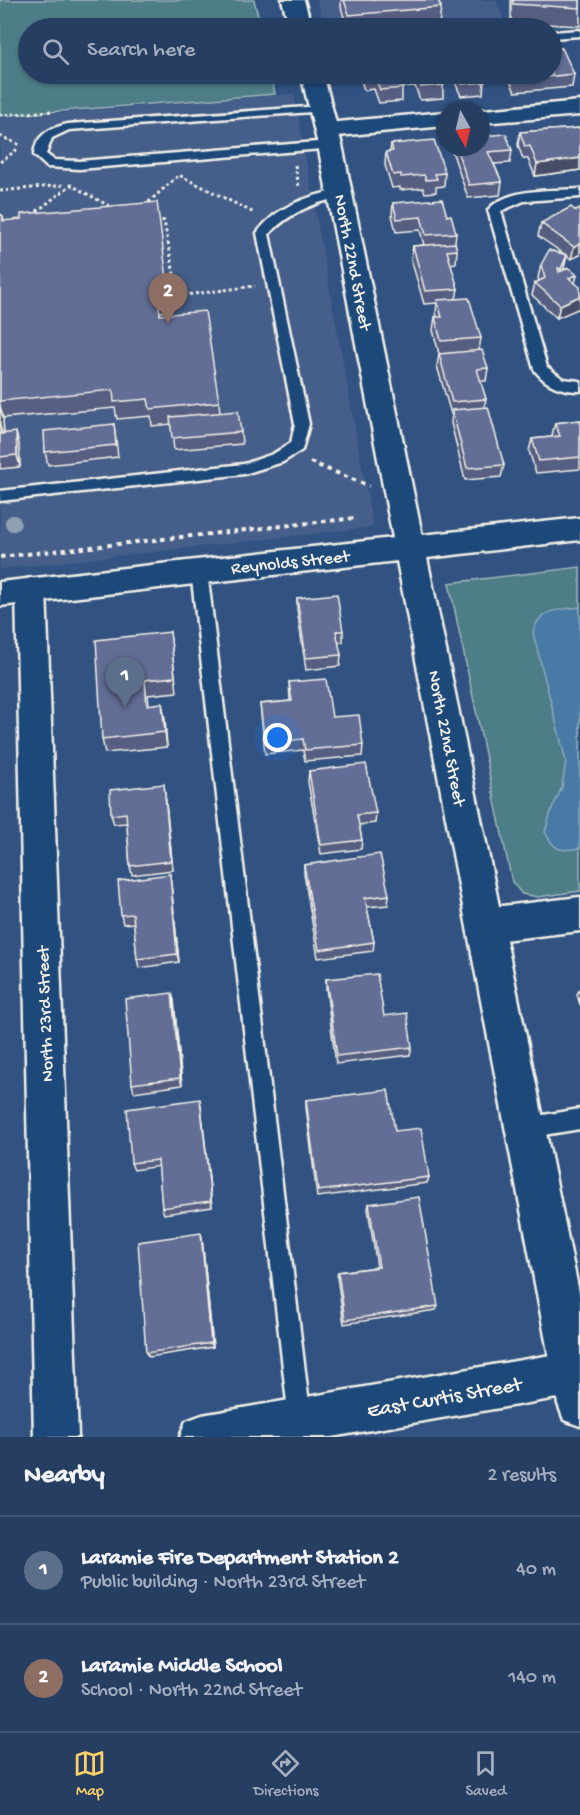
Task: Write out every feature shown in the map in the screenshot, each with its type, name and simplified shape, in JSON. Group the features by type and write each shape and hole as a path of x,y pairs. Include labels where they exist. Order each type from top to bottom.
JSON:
{"street":[{"path":"293,0 298,18"},
{"name":"North 22nd Street","path":"315,84 340,193 525,1128 578,1384"},
{"path":"490,115 580,108"},
{"path":"326,128 436,120"},
{"name":"Reynolds Street","path":"15,592 580,528"},
{"name":"North 23rd Street","path":"15,592 56,1437"},
{"path":"485,925 580,914"},
{"name":"East Curtis Street","path":"202,1437 301,1429 578,1384"}],"lane":[{"path":"562,34 580,33"},
{"path":"68,127 326,128 79,165 51,164 40,156 41,144 49,133 68,127"},
{"path":"0,496 244,470 260,466 297,446 302,424 263,233 281,214 303,202 340,193"},
{"path":"580,193 515,199 502,203 494,210 541,369 552,382 567,387 580,386"},
{"path":"199,571 301,1429"},
{"path":"525,1128 580,1119"}],"path":[{"path":"0,136 22,146 0,162"},
{"path":"295,165 301,195"},
{"path":"139,210 179,175 263,217"},
{"path":"28,218 71,185 120,212"},
{"path":"147,214 164,221 178,296 251,288 255,286 256,280"},
{"path":"287,452 401,499"},
{"path":"0,557 355,518"}],"shaded area":[{"path":"317,0 496,0 503,18 322,18"},
{"path":"294,94 373,527 0,569 0,118"},
{"path":"580,607 580,848 562,850 552,843 545,832 551,811 562,787 566,761 533,633 539,619 544,615 557,610"}],"green space":[{"path":"0,0 254,0 258,18 18,18 18,84 273,84 275,94 0,116"},
{"path":"580,567 580,891 538,897 522,894 512,882 449,583"}],"building":[{"path":"344,0 438,0 441,7 349,15"},
{"path":"513,0 580,0 580,8 513,4"},
{"path":"562,48 574,74 562,75"},
{"path":"378,84 401,84 403,88 380,90"},
{"path":"420,84 444,85 421,87"},
{"path":"580,128 580,158 537,164 530,146 525,147 520,132"},
{"path":"506,134 512,150 490,152 490,135"},
{"path":"434,140 436,156 439,156 445,173 435,174 437,179 426,180 424,175 401,177 401,174 393,175 386,152 393,151 391,144"},
{"path":"459,156 490,156 502,182 469,185"},
{"path":"442,199 447,216 451,215 456,233 426,235 421,217 397,219 393,203"},
{"path":"157,202 169,294 158,295 160,315 205,311 219,402 150,409 148,399 114,402 113,390 0,401 0,214 3,216 3,221 21,219 21,214"},
{"path":"571,207 576,211 580,208 580,243 574,247 541,223"},
{"path":"455,243 457,250 447,251 458,289 425,291 413,246"},
{"path":"549,250 567,255 561,269 558,268 559,272 569,268 577,275 569,278 580,287 580,296 560,305 535,283 545,278 541,265"},
{"path":"469,298 481,338 441,341 435,317 442,317 437,300"},
{"path":"482,350 488,368 477,369 486,399 452,402 439,354"},
{"path":"488,407 504,465 467,468 452,410"},
{"path":"238,411 241,432 172,438 170,417"},
{"path":"580,420 580,457 539,461 532,439 560,436 555,423"},
{"path":"114,424 116,445 45,452 44,431"},
{"path":"16,432 17,455 0,457 0,434"},
{"path":"337,594 343,631 336,631 341,655 306,658 297,598"},
{"path":"170,632 175,677 145,680 147,705 162,703 165,732 102,739 96,640"},
{"path":"326,679 332,717 359,715 363,745 305,750 303,739 265,743 260,704 292,701 289,682"},
{"path":"366,764 376,813 357,815 362,840 321,845 309,771"},
{"path":"164,784 171,861 130,866 126,813 111,815 110,790"},
{"path":"380,854 389,895 365,898 374,942 319,950 304,865"},
{"path":"170,874 177,954 137,959 133,914 121,915 118,881"},
{"path":"377,974 384,1016 407,1013 412,1047 337,1056 326,979"},
{"path":"172,993 180,1078 132,1084 125,999"},
{"path":"388,1090 395,1131 421,1128 429,1177 318,1191 306,1100"},
{"path":"200,1099 211,1201 162,1208 158,1160 131,1163 127,1109"},
{"path":"419,1197 438,1306 345,1320 338,1272 379,1267 369,1204"},
{"path":"201,1233 211,1343 146,1353 138,1242"}],"place":[{"name":"Laramie Middle School","path":"168,323"},
{"name":"Laramie Fire Department Station 2","path":"125,707"}]}
